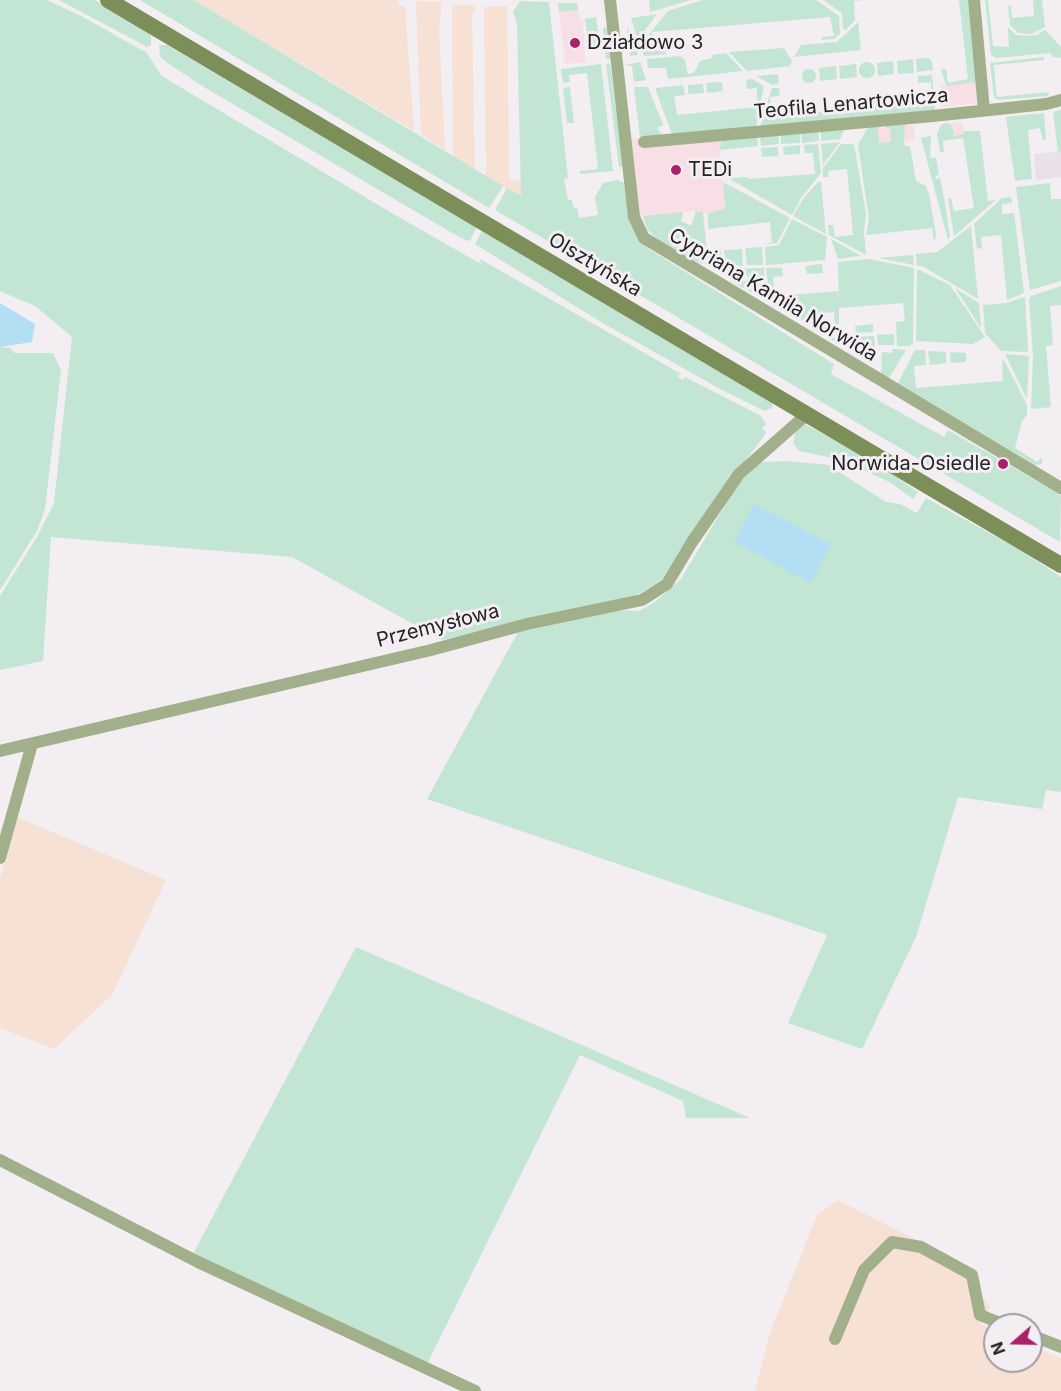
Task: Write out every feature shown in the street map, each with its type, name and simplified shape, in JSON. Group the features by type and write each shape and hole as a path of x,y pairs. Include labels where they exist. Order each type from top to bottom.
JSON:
{"main road":[{"name":"Olsztyńska","path":"108,0 1061,564"}],"street":[{"name":"Cypriana Kamila Norwida","path":"610,0 634,217 644,238 1061,488"},
{"path":"974,0 984,110"},
{"name":"Teofila Lenartowicza","path":"644,142 939,115 1061,100"},
{"name":"Przemysłowa","path":"0,751 431,650 526,624 642,600 667,584 692,542 740,474 806,415"},
{"path":"0,858 32,744"},
{"path":"0,1160 198,1262 475,1391"},
{"path":"835,1339 864,1270 892,1242 921,1247 972,1275 980,1316 983,1317"},
{"path":"1043,1340 1061,1347"}],"shaded area":[{"path":"194,0 398,0 399,6 405,6 414,131"},
{"path":"416,1 442,2 439,31 445,150 421,135"},
{"path":"452,5 475,5 475,12 472,13 475,169 453,157"},
{"path":"507,6 509,180 521,181 521,197 486,177 484,7"},
{"path":"578,10 580,21 583,21 585,62 565,64 559,12"},
{"path":"976,82 978,103 942,107 940,86"},
{"path":"962,122 965,134 954,137 951,124"},
{"path":"914,125 915,140 904,141 902,126"},
{"path":"890,127 892,142 879,143 878,128"},
{"path":"672,134 723,138 719,150 725,208 708,214 696,211 639,216 630,139"},
{"path":"1061,151 1061,177 1036,180 1034,154"},
{"path":"17,817 166,880 112,995 54,1049 0,1028 0,879"},
{"path":"838,1200 976,1270 982,1297 990,1307 986,1313 983,1313 980,1324 983,1325 983,1373 1043,1373 1043,1351 1061,1358 1061,1391 755,1391 770,1333 817,1215"}],"green space":[{"path":"0,0 47,0 83,17 147,53 161,75 170,81 390,212 481,264 480,259 681,374 677,376 682,380 685,377 761,416 766,424 762,429 766,432 762,439 709,507 666,577 637,595 442,640 292,557 51,537 43,661 0,670 0,596 37,537 54,503 72,337 35,306 0,291"},
{"path":"59,0 95,0 151,35 151,45 147,47"},
{"path":"140,0 194,0 503,186 489,208"},
{"path":"649,0 691,0 650,12"},
{"path":"703,0 816,0 839,16 840,34 834,39 822,40 822,37 834,36 830,17 652,32 653,51 665,50 666,54 644,56 641,47 651,32 668,11"},
{"path":"823,0 863,0 854,1 855,20 846,30 843,29 842,13"},
{"path":"959,0 968,0 976,82 946,86 941,69 946,69 948,83 968,79"},
{"path":"985,0 988,0 993,46 1009,47 1008,27 1016,35 1027,36 1037,35 1045,30 1061,47 1061,58 1053,57 1050,53 996,58 991,55"},
{"path":"1033,0 1042,0 1045,27 1031,34 1018,33 1010,25 1008,6 1011,6 1012,18 1034,16"},
{"path":"520,1 549,2 568,178 564,179 568,200 572,200 574,208 577,207 579,218 598,215 595,197 603,183 618,180 624,183 631,225 647,248 834,364 831,374 944,437 948,430 1061,495 1060,542 495,210 507,188 521,196 517,24 513,12"},
{"path":"558,3 577,3 578,10 559,12"},
{"path":"657,14 638,40 631,18"},
{"path":"596,17 600,47 595,48 589,47 585,19"},
{"path":"858,22 861,50 794,57 801,45 837,42"},
{"path":"627,25 638,55 630,56"},
{"path":"608,27 611,59 606,59 603,28"},
{"path":"159,45 167,45 477,227 470,240 467,241 447,230 204,87 166,62 160,56"},
{"path":"784,48 792,61 790,66 747,71 729,52"},
{"path":"726,53 743,71 668,79 666,68 648,68 647,59 680,56 685,60 688,74 694,73 700,61 712,58 711,55"},
{"path":"1044,57 1044,60 994,65 996,90 997,97 1049,92 1048,96 998,100 994,97 990,63"},
{"path":"928,58 932,61 933,70 917,72 916,59"},
{"path":"913,59 914,73 898,74 897,61"},
{"path":"893,61 894,74 878,76 877,63"},
{"path":"640,62 646,80 634,82 632,66 625,65"},
{"path":"867,62 873,64 875,70 873,76 867,78 861,76 859,70 861,64"},
{"path":"610,63 623,166 619,167 606,64"},
{"path":"601,64 613,171 580,174 580,171 598,169 587,73 569,75 570,82 563,83 561,69"},
{"path":"856,64 857,77 840,79 839,66"},
{"path":"836,66 837,79 820,81 819,68"},
{"path":"809,69 814,71 816,76 814,81 809,83 804,81 802,76 804,71"},
{"path":"778,74 779,83 772,85 756,76"},
{"path":"932,75 935,109 932,113 760,128 772,88 779,88 780,96 770,97 772,116 931,101 931,82 918,83 918,76"},
{"path":"752,79 764,86 756,127 672,134 656,88 683,85 685,95 674,96 677,115 757,107 757,88 747,89 746,80"},
{"path":"722,82 723,91 707,93 706,83"},
{"path":"703,84 704,93 688,94 688,85"},
{"path":"570,87 574,123 567,123 563,88"},
{"path":"634,87 648,87 663,125 657,128 662,135 640,138"},
{"path":"1061,110 1061,151 1058,152 1053,112"},
{"path":"1044,113 1046,140 1043,140 1040,128 1028,130 1032,179 1015,181 1006,117"},
{"path":"905,122 904,142 905,146 910,146 916,181 926,186 929,194 936,235 934,242 932,228 866,235 869,219 858,145 868,127 881,125 878,129 879,143 891,142 890,128 886,128 886,124"},
{"path":"951,124 954,136 964,134 964,131 980,131 988,201 996,200 954,236 948,199 951,198 954,211 974,208 963,138 943,141 944,152 940,152 937,134 941,125"},
{"path":"845,129 840,139 821,141 821,130"},
{"path":"818,130 819,141 802,143 801,131"},
{"path":"800,132 800,143 781,144 781,133"},
{"path":"778,134 779,144 761,146 760,135"},
{"path":"757,135 758,146 719,150 723,138"},
{"path":"931,136 930,155 931,158 936,158 939,175 935,176 936,179 940,178 950,237 948,240 921,138"},
{"path":"840,142 823,165 821,144"},
{"path":"818,144 821,173 801,198 792,215 728,178 748,177 748,179 815,174 813,153 805,153 804,145"},
{"path":"841,144 854,144 866,214 864,232 866,255 829,235 828,225 833,225 835,237 853,235 847,169 828,171 829,177 823,177 823,168"},
{"path":"800,145 800,154 784,155 783,147"},
{"path":"778,147 778,156 762,157 761,148"},
{"path":"723,182 790,218 777,243 765,244 772,242 770,222 708,229 708,214 725,208"},
{"path":"818,182 821,182 826,234 793,216 803,199"},
{"path":"1050,183 1051,199 1061,199 1061,281 1030,290 1016,187"},
{"path":"1011,197 1012,203 1002,204 1002,214 1014,213 1024,293 1007,300 1001,235 981,237 982,248 977,249 974,224 1002,198"},
{"path":"696,211 703,212 707,251 721,250 722,265 699,263 659,241 647,229 643,216 683,212 681,221 691,226"},
{"path":"792,219 827,237 825,260 766,265 765,247 779,245"},
{"path":"971,226 978,299 922,266 917,266 916,254 937,252"},
{"path":"482,231 773,402 772,408 765,411 724,391 601,322 475,244"},
{"path":"831,239 861,256 838,259"},
{"path":"762,247 763,265 747,265 745,248"},
{"path":"742,249 743,266 726,265 724,250"},
{"path":"913,255 914,265 878,258"},
{"path":"869,259 914,268 913,343 910,346 897,346 896,322 905,321 903,303 839,308 838,262"},
{"path":"822,264 823,273 807,274 805,266"},
{"path":"764,268 766,300 734,283 748,280 747,275 737,275 736,269"},
{"path":"766,268 782,268 783,276 773,277 775,296 839,291 839,324 835,324 834,312 824,313 827,334 770,302"},
{"path":"917,269 950,285 985,337 973,344 916,341"},
{"path":"1061,286 1061,305 1050,306 1053,345 1046,346 1051,407 1031,409 1033,356 1029,299 1031,296"},
{"path":"955,288 979,303 981,328"},
{"path":"1025,297 1028,352 1001,351 985,333 983,305 1006,303"},
{"path":"873,324 873,332 856,333 855,326"},
{"path":"894,334 894,345 878,345 877,335"},
{"path":"874,336 875,348 851,351 829,338"},
{"path":"0,347 10,348 15,353 53,353 61,370 45,509 37,531 0,590"},
{"path":"893,349 906,350 889,378 881,374 882,352 892,353"},
{"path":"915,350 925,350 926,365 914,366 916,388 1003,381 1002,359 1027,405 1027,415 1022,421 1015,448 1037,462 1042,457 1042,464 1035,465 898,383"},
{"path":"928,351 946,352 946,363 930,365"},
{"path":"950,352 966,353 966,362 951,363"},
{"path":"1005,354 1029,356 1027,399 1026,397"},
{"path":"801,422 865,456 918,492 913,499 891,483 843,460 799,451 793,443 797,426"},
{"path":"787,461 828,465 886,502 900,504 917,513 926,498 1018,549 1061,577 1061,792 1046,790 1042,809 958,797 916,937 862,1049 788,1023 827,935 427,799 518,632 613,610 639,611 655,602 681,579 737,485 760,462"},
{"path":"356,947 750,1118 686,1118 683,1101 580,1055 426,1366 193,1254"}],"water":[{"path":"0,303 35,324 32,342 0,347"},
{"path":"754,504 831,544 811,583 734,542"}],"place":[{"name":"Działdowo 3","path":"575,43"},
{"name":"TEDi","path":"676,170"},
{"name":"Norwida-Osiedle","path":"1003,464"}]}
